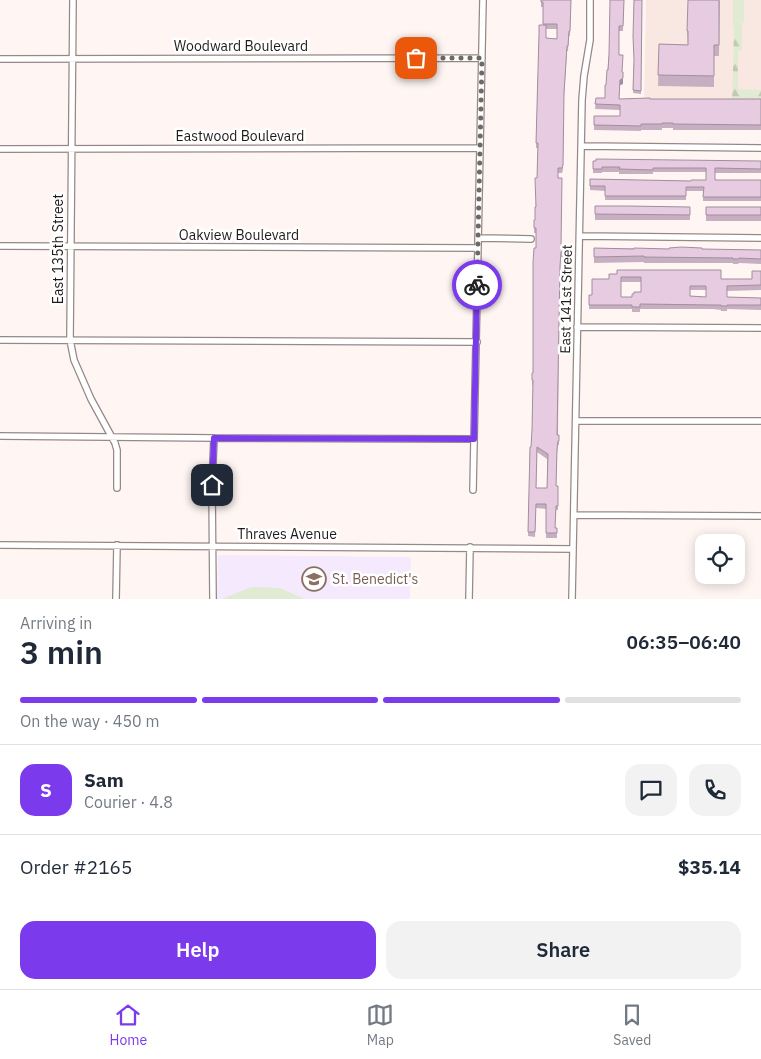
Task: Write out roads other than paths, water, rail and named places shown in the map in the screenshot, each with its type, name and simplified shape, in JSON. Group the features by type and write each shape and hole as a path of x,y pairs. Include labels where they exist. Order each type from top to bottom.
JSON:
{"street":[{"name":"East 135th Street","path":"73,0 70,340 74,360 88,392 113,438 117,450 117,488"},
{"path":"473,490 483,0"},
{"name":"East 141st Street","path":"572,599 583,84 590,40 590,0"},
{"name":"Woodward Boulevard","path":"0,59 482,58"},
{"path":"582,146 761,148"},
{"name":"Eastwood Boulevard","path":"0,149 480,148"},
{"path":"580,236 761,238"},
{"path":"478,238 531,239"},
{"name":"Oakview Boulevard","path":"0,246 478,248"},
{"path":"578,327 761,328"},
{"path":"0,340 476,342"},
{"path":"576,421 761,421"},
{"path":"0,436 474,439"},
{"path":"213,599 212,485 214,438"},
{"path":"574,515 761,516"},
{"name":"Thraves Avenue","path":"0,544 573,549"},
{"path":"116,599 117,546"},
{"path":"469,599 470,548"}],"place":[{"name":"St. Benedict's","path":"314,579"}]}
